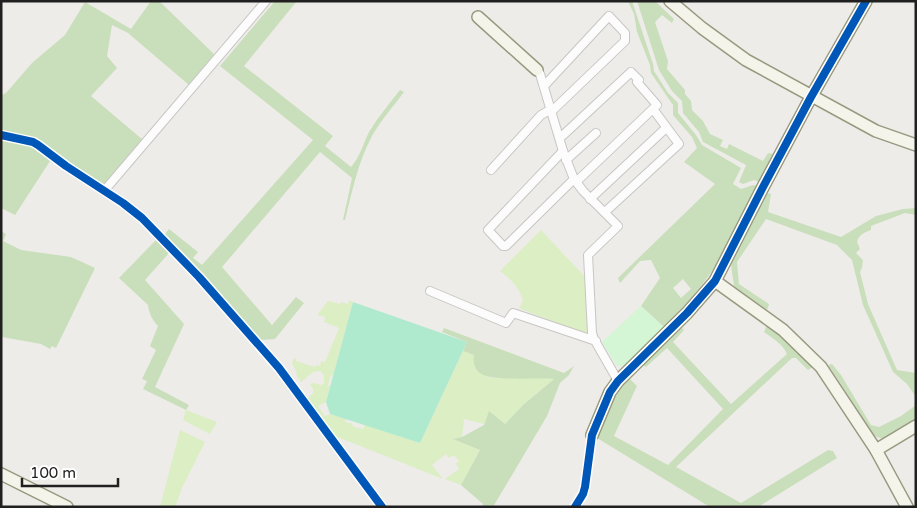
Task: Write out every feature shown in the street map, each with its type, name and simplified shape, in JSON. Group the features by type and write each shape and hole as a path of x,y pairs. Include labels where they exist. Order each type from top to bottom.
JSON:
{"street":[{"path":"104,191 266,1"},
{"path":"670,1 702,28 739,55 876,131 916,145"},
{"path":"575,507 584,494 592,435 610,392 618,381 687,313 716,281 762,187 811,96 866,1"},
{"path":"491,170 541,115 552,111 625,41 625,33 609,16 544,86"},
{"path":"478,17 540,74 563,151 575,180 618,226 588,255 592,333 618,381"},
{"path":"560,138 631,72 636,76 639,80 637,82 657,106 506,246 503,246 488,230 563,151"},
{"path":"604,212 679,144 653,110"},
{"path":"590,198 666,128"},
{"path":"566,160 596,133"},
{"path":"1,135 33,142 142,218 271,358 382,507"},
{"path":"716,281 783,330 811,356 832,382 876,450 907,507"},
{"path":"430,291 506,323 512,312 596,342"},
{"path":"876,450 916,426"},
{"path":"1,474 53,504 67,507"}],"green space":[{"path":"151,1 159,1 215,55 189,85 128,33 112,25 107,56 117,68 91,96 143,140 105,186 101,186 36,141 1,133 1,95 6,93 32,63 65,35 85,2 131,29"},
{"path":"275,1 297,1 244,66 333,136 325,146 351,167 376,121 400,90 404,92 379,124 367,146 356,177 345,220 343,220 352,178 320,152 222,267 272,325 296,297 304,303 275,339 261,340 165,234 169,229 198,252 193,258 202,265 313,140 220,66"},
{"path":"628,1 632,1 654,71 668,93 678,103 678,113 702,145 741,168 733,184 741,189 753,185 757,186 718,262 693,296 664,327 641,306 660,278 651,260 640,261 620,283 618,278 715,184 684,162 697,148 692,137 673,115 673,105 651,73 650,65 637,32 634,14","holes":["683,279 691,289 681,298 673,288"]},
{"path":"637,1 655,1 674,19 672,23 662,15 655,22 668,61 667,69 685,90 685,94 691,101 692,110 703,121 710,134 723,140 720,146 727,149 729,144 763,161 768,153 773,154 759,182 754,180 743,184 739,182 746,165 703,142 699,132 683,113 682,101 672,91 659,70"},
{"path":"1,138 32,145 52,158 15,215 1,208"},
{"path":"767,193 771,194 768,212 841,237 876,216 903,209 916,208 916,215 905,213 871,226 871,230 859,237 857,242 860,249 856,253 863,260 860,272 868,304 897,370 916,373 916,397 907,384 893,372 863,305 852,260 837,245 766,219 737,262 739,284 769,304 768,308 766,310 734,286 731,265"},
{"path":"541,230 587,279 588,336 519,308 523,301 517,287 500,271"},
{"path":"1,231 6,234 3,241 21,250 71,257 95,268 56,348 52,346 50,349 41,344 2,337"},
{"path":"156,240 169,253 145,280 184,324 155,387 189,405 186,410 143,389 147,381 142,379 156,350 150,346 158,326 151,316 148,305 119,278"},
{"path":"349,300 353,302 333,375 331,375 328,385 330,386 326,402 318,406 325,416 330,414 346,419 345,422 353,424 352,426 363,429 365,425 420,443 463,351 474,355 487,377 555,378 523,405 505,424 489,412 484,424 464,419 462,437 454,439 480,450 461,485 445,479 459,469 456,463 459,461 454,455 449,458 446,454 432,465 443,479 335,436 307,399 313,393 310,384 321,385 324,383 324,375 320,371 313,372 301,382 296,375 297,373 292,363 294,358 296,361 315,367 316,365 320,366 321,361 325,362 339,328 324,322 325,317 317,315 328,301 348,304"},
{"path":"353,302 467,342 420,443 330,414 326,402"},
{"path":"641,306 664,327 626,366 617,366 602,342"},
{"path":"767,325 813,367 808,370 796,358 792,358 676,467 741,503 828,450 833,451 837,458 758,507 710,507 597,438 616,394 629,378 637,386 614,436 668,465 723,409 667,348 646,367 643,365 682,328 684,330 673,342 731,404 787,354 780,344 764,332"},
{"path":"444,328 564,373 574,366 569,375 560,383 547,416 493,507 482,507 483,504 461,485 480,450 453,439 462,437 484,425 489,411 505,424 523,405 554,379 486,376 475,367 474,355 463,351 467,342 442,332"},
{"path":"832,364 841,375 871,425 879,427 901,416 916,405 916,421 883,439 874,436 828,365"},
{"path":"186,410 217,422 210,434 183,420"},
{"path":"180,430 205,442 182,488 175,507 160,507"}],"cycle path":[{"path":"575,507 585,487 592,435 610,392 618,381 687,313 715,281 811,97 866,1"},
{"path":"1,135 33,142 142,218 199,277 279,368 382,507"}]}
